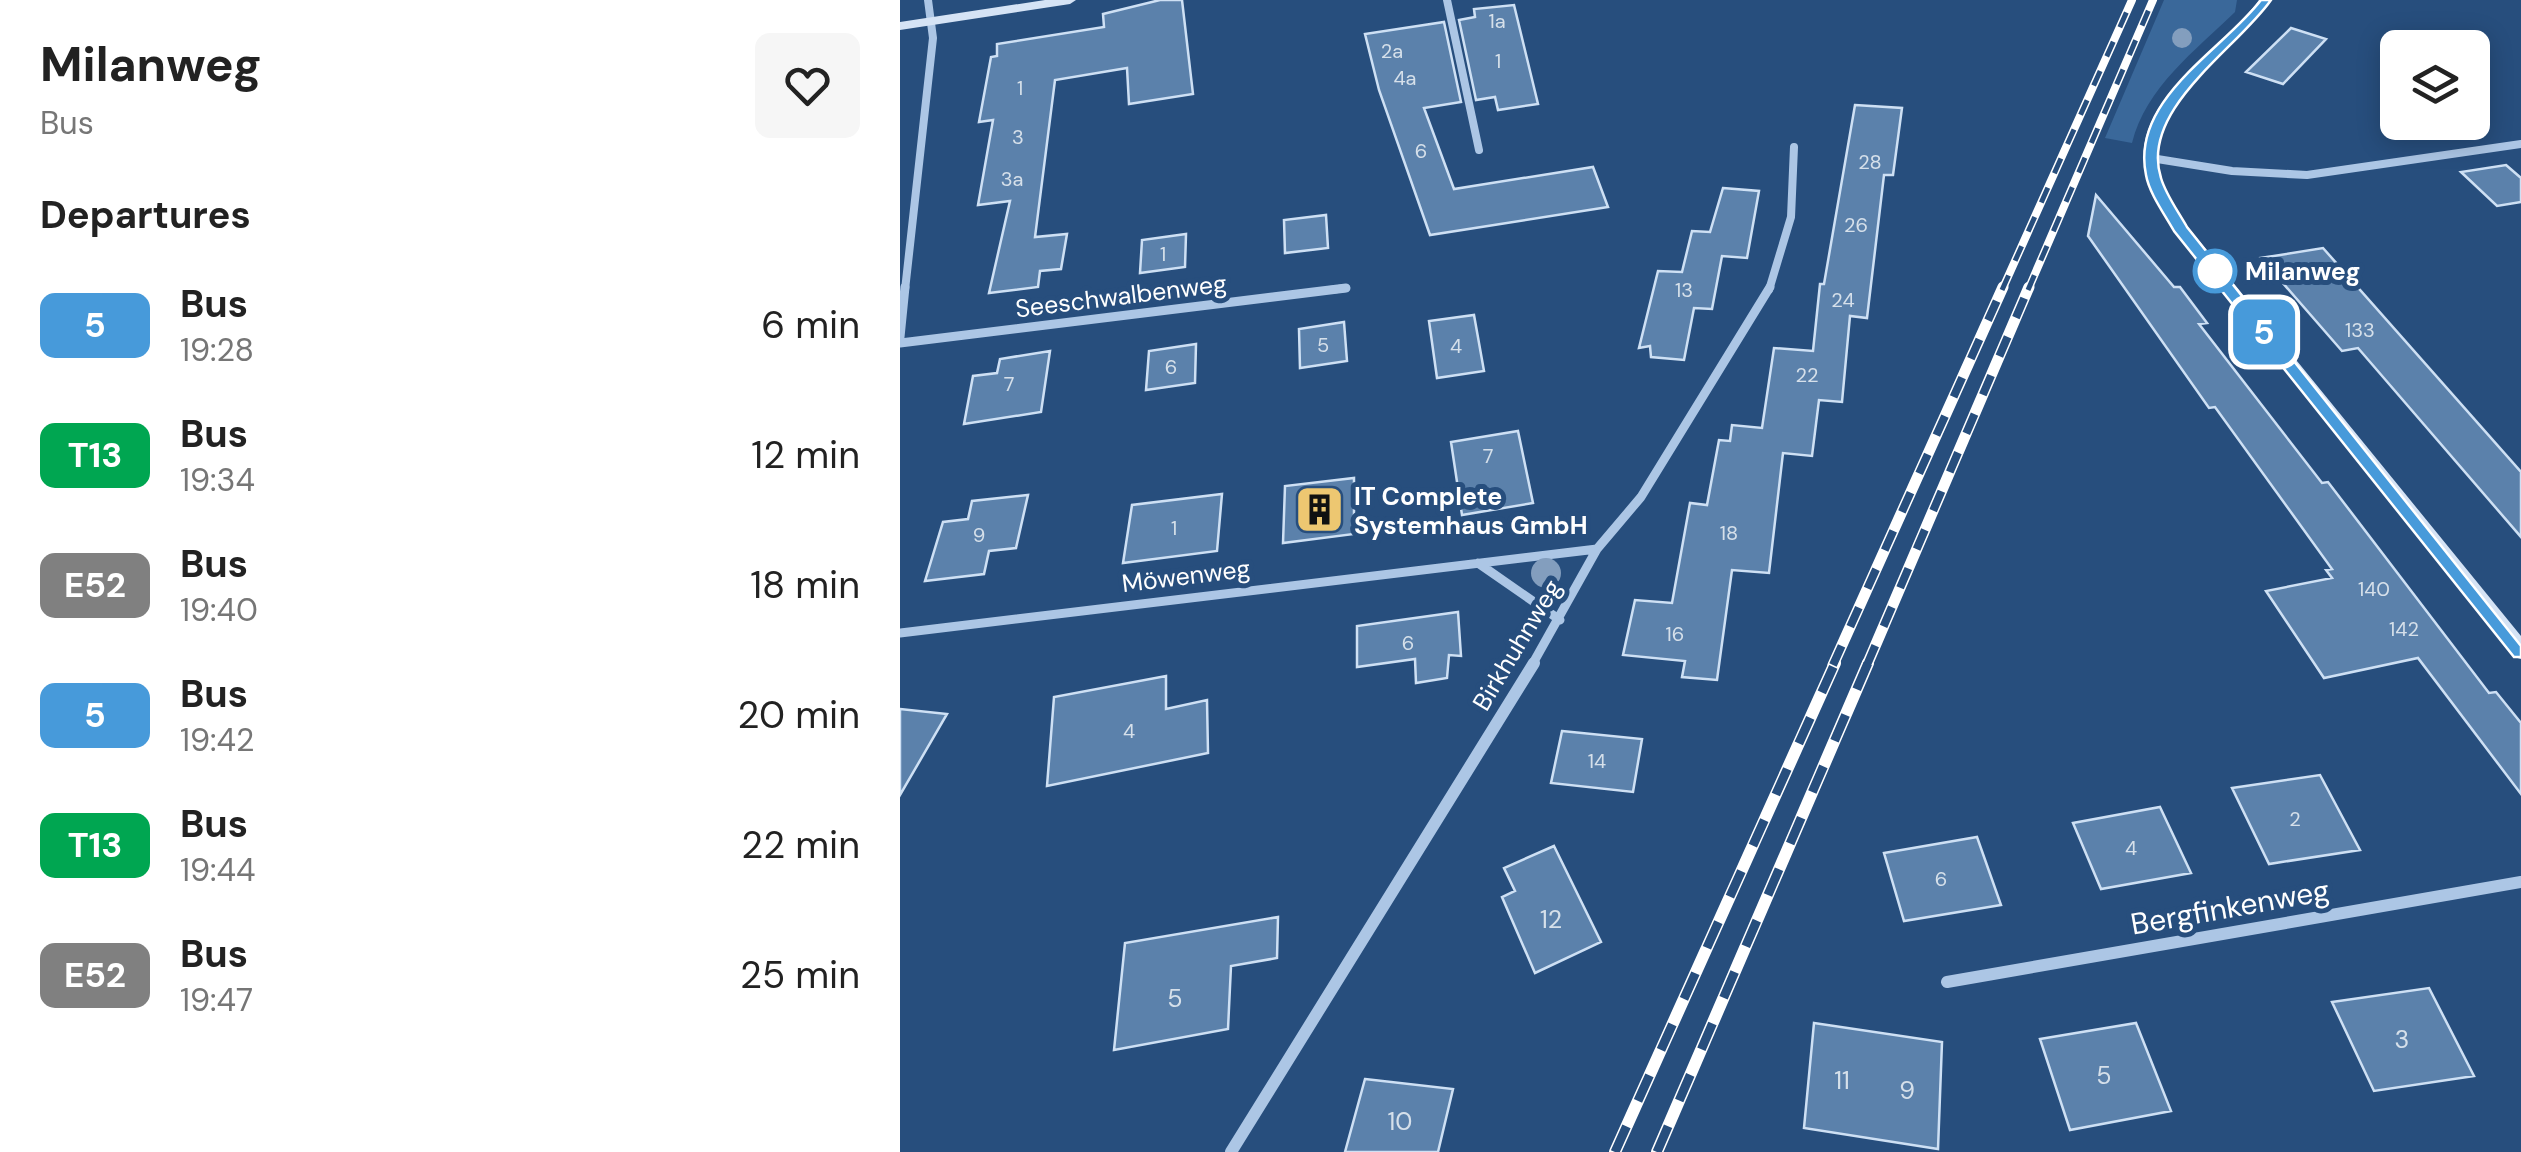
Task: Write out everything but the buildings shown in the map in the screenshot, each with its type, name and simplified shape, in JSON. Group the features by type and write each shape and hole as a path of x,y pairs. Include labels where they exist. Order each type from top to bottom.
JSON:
{"street":[{"path":"900,340 933,38 928,0"},
{"path":"900,26 1070,0"},
{"path":"1447,0 1479,150"},
{"path":"2265,0 2250,22 2175,94 2152,138 2153,176 2180,228 2521,652"},
{"path":"2151,158 2232,172 2307,175 2521,144"},
{"name":"Birkhuhnweg","path":"1231,1152 1560,620 1597,549 1640,496 1772,285 1786,249 1796,193 1794,147"},
{"name":"Seeschwalbenweg","path":"900,340 1346,288"},
{"name":"Möwenweg","path":"900,633 1597,549"},
{"path":"1478,562 1560,620"},
{"name":"Bergfinkenweg","path":"1947,982 2521,882"}],"shaded area":[{"path":"2164,0 2237,0 2235,12 2160,87 2148,104 2132,143 2105,138"}],"railway":[{"path":"2002,290 2132,0"},
{"path":"2028,290 2153,0"},
{"path":"1833,665 2003,287"},
{"path":"1867,665 2029,287"},
{"path":"1615,1152 1835,663"},
{"path":"1657,1152 1868,663"}],"bus line":[{"name":"5","path":"2265,0 2250,22 2175,94 2152,138 2153,176 2180,228 2521,652"}],"place":[{"name":"Milanweg","path":"2215,271"},
{"name":"IT Complete Systemhaus GmbH","path":"1319,510"}]}
